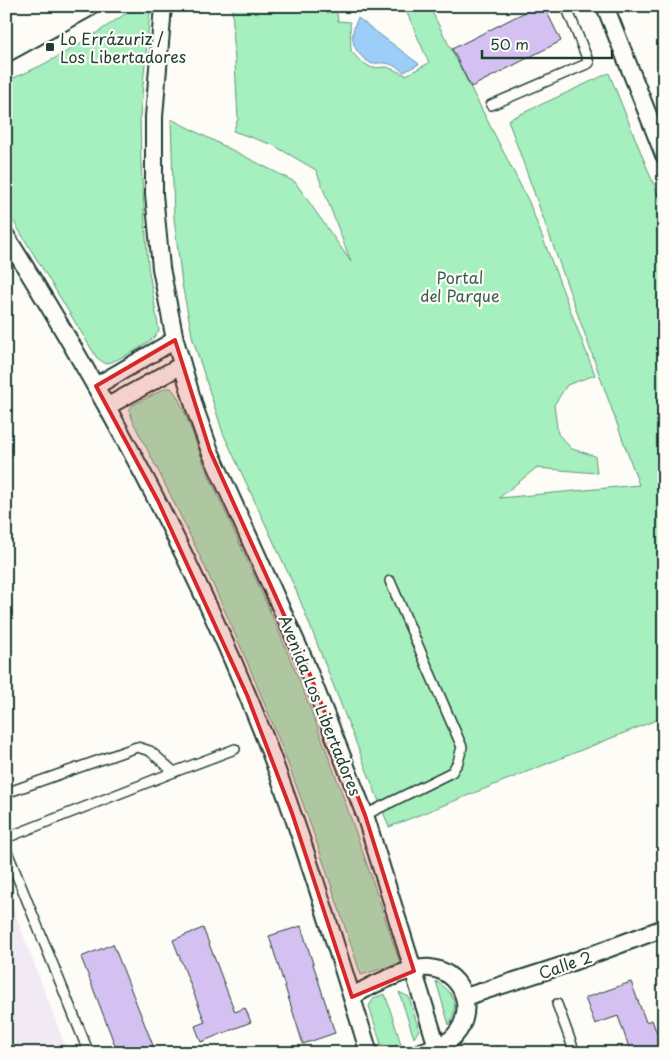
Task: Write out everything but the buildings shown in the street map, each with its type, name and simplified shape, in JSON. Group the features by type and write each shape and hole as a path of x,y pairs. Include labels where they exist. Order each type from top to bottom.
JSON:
{"main road":[{"path":"6,26 44,6"},
{"path":"6,50 86,6"}],"street":[{"name":"Avenida Los Libertadores","path":"163,6 154,117 154,194 161,268 175,340 210,451 303,657 365,815 438,1049"},
{"path":"605,6 660,136 664,155"},
{"path":"6,236 108,406 171,527 247,695 292,812 369,1053"},
{"path":"96,386 175,340"},
{"path":"108,406 182,365"},
{"name":"Calle 2","path":"465,997 564,965 664,928"},
{"path":"352,997 370,986 414,971 428,968 449,974 456,980 465,997 465,1016 462,1025 438,1049 418,1053"}],"lane":[{"path":"491,105 588,64 566,6"},
{"path":"365,815 452,772 458,762 462,747 390,581"},
{"path":"6,793 137,748 150,751 174,772"},
{"path":"6,838 235,749"},
{"path":"6,849 89,1053"},
{"path":"557,1004 575,1053"}],"highlighted area":[{"path":"175,340 210,451 303,657 365,815 414,971 352,997 292,813 247,695 158,501 96,386"}],"shaded area":[{"path":"6,890 35,966 68,1053 6,1053"}],"green space":[{"path":"137,6 148,6 150,12 140,116 141,164 148,266 159,331 143,346 106,364 97,358 6,209 6,81 57,57"},
{"name":"Portal del Parque","path":"232,6 336,6 338,21 350,22 351,51 360,61 372,68 387,67 406,75 429,63 404,6 429,6 529,202 595,375 567,385 554,405 558,434 572,449 595,456 597,473 536,468 499,498 639,485 508,120 609,73 664,210 664,717 389,827 296,590 223,433 193,340 182,284 174,218 171,119 295,182 351,262 316,170 273,145 233,131 238,119"},
{"path":"166,388 171,388 180,402 207,471 297,675 351,818 400,963 361,975 313,832 253,676 184,523 134,424 129,410 133,405"},
{"path":"436,981 447,990 453,1000 454,1012 449,1025"},
{"path":"399,992 409,997 419,1030 414,1038"},
{"path":"385,994 401,1044 389,1048 381,1044 369,1006 374,998"}],"water":[{"path":"358,18 419,64 404,72 389,64 372,64 366,60 354,45 353,32"}],"place":[{"name":"Lo Errázuriz / Los Libertadores","path":"50,47"}]}
